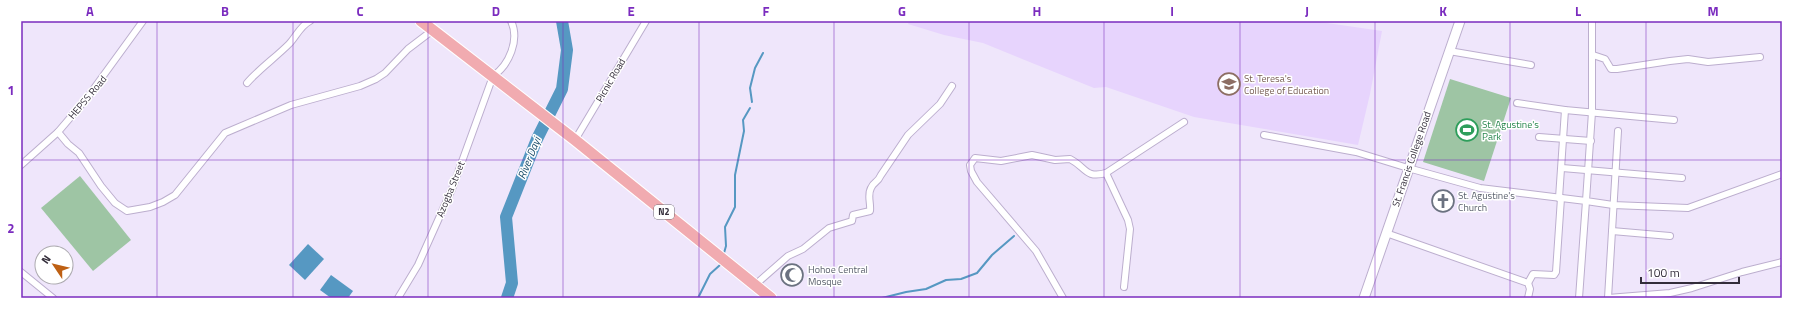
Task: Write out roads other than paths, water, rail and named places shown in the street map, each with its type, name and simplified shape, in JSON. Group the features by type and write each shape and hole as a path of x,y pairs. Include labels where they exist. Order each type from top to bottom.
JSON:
{"highway":[{"name":"N2","path":"421,21 536,109 771,298"}],"main road":[{"name":"St. Francis College Road","path":"1364,298 1460,21"}],"street":[{"name":"HEPSS Road","path":"21,164 58,132 108,72 143,21"},
{"path":"247,83 255,74 290,44 298,32 310,21"},
{"path":"493,76 500,71 508,61 514,40 511,21"},
{"name":"Picnic Road","path":"575,140 646,21"},
{"path":"1579,298 1591,141 1593,56 1592,21"},
{"path":"58,132 68,144 79,153 101,186 115,203 127,211 150,207 175,195 225,133 284,108 360,86 376,79 385,73 408,49 433,30"},
{"path":"1449,51 1531,65"},
{"path":"1593,56 1601,57 1611,69 1688,59 1708,62 1760,57"},
{"name":"Azogba Street","path":"398,298 418,265 452,189 493,76"},
{"path":"755,285 788,256 803,249 829,228 852,221 853,215 870,211 871,205 869,194 871,187 878,182 880,175 908,135 940,104 952,86"},
{"path":"1517,103 1565,110 1674,120"},
{"path":"1528,298 1530,289 1528,284 1533,274 1551,276 1556,272 1562,168 1562,139 1565,110"},
{"path":"1063,298 1036,251 977,182 970,171 970,165 975,158 1001,161 1032,155 1055,160 1070,159 1092,175 1106,173 1184,122"},
{"path":"1618,131 1608,298 1670,295 1742,272 1782,262"},
{"path":"1264,135 1356,152 1480,188 1613,205 1688,208 1782,174"},
{"path":"1540,137 1591,141"},
{"path":"1562,168 1682,178"},
{"path":"1106,173 1128,220 1130,229 1124,287"},
{"path":"1612,231 1670,236"},
{"path":"1386,232 1528,284"},
{"path":"21,272 53,298"}],"water":[{"path":"308,244 324,259 305,280 289,265"},
{"path":"331,275 353,291 348,298 331,298 320,290"}],"waterway":[{"name":"River Dayi","path":"507,298 512,283 506,217 537,139 562,89 567,50 562,21"},
{"path":"752,102 750,88 755,68 763,53"},
{"path":"724,253 726,246 725,227 735,207 735,175 744,131 743,120 750,108"},
{"path":"882,298 926,289 946,280 961,279 977,273 992,255 1014,236"},
{"path":"698,298 710,274 720,265"}],"place":[{"name":"St. Teresa's College of Education","path":"1229,84"},
{"name":"St. Agustine's Park","path":"1467,130"},
{"name":"St. Agustine's Church","path":"1443,201"},
{"name":"Hohoe Central Mosque","path":"792,275"}]}
